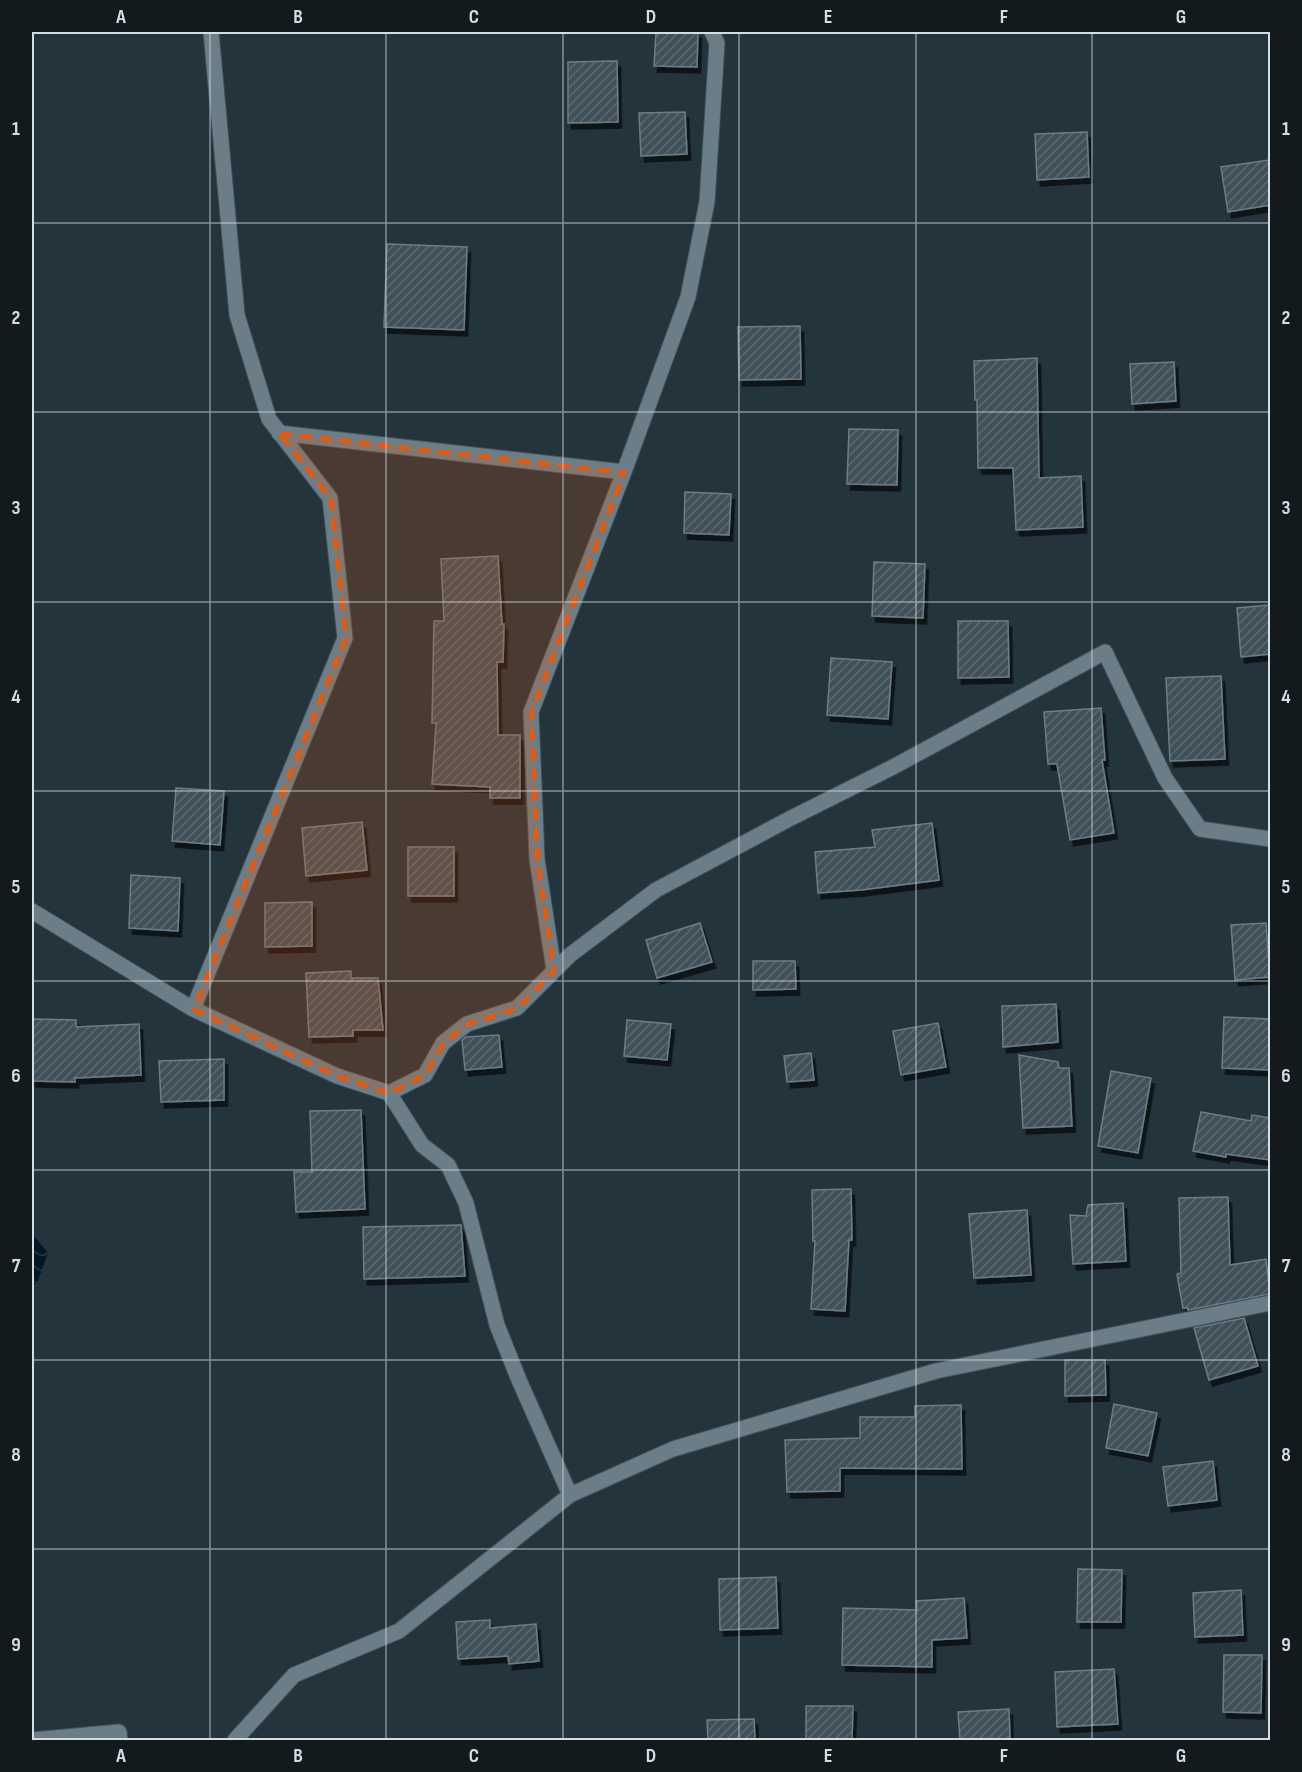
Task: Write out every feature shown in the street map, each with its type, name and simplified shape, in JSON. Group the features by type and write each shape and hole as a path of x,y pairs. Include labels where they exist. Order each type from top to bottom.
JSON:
{"street":[{"path":"193,1009 345,638 330,498 268,419 237,315 211,32"},
{"path":"554,970 537,859 531,712 624,472 688,297 707,202 717,43 712,32"},
{"path":"279,433 624,472"},
{"path":"389,1093 425,1075 443,1043 467,1024 517,1008 570,955 656,890 893,767 1105,652 1165,778 1200,829 1270,839"},
{"path":"32,911 193,1009 337,1076 389,1093 422,1145 448,1165 466,1203 497,1325 570,1495"},
{"path":"235,1740 294,1675 399,1630 570,1495 673,1449 936,1371 1270,1303"},
{"path":"32,1740 119,1732 120,1740"}],"highlighted area":[{"path":"279,433 624,472 531,712 537,859 554,970 517,1008 467,1024 443,1043 425,1075 389,1093 337,1076 193,1009 345,638 330,498"}],"water":[{"path":"32,1233 48,1253 37,1283 32,1285"}],"building":[{"path":"656,32 698,32 697,67 654,66"},
{"path":"617,61 618,122 568,123 568,62"},
{"path":"685,112 687,154 641,156 639,113"},
{"path":"1087,132 1089,177 1037,180 1035,134"},
{"path":"1269,160 1270,205 1228,212 1221,167"},
{"path":"387,244 467,247 464,330 384,327"},
{"path":"800,326 801,379 739,380 738,327"},
{"path":"1037,358 1039,478 1081,476 1083,527 1016,530 1013,468 978,468 974,361"},
{"path":"1174,362 1176,401 1132,404 1130,364"},
{"path":"849,429 898,430 897,485 847,484"},
{"path":"685,492 731,494 729,535 684,533"},
{"path":"498,556 502,624 504,624 503,662 497,662 498,735 520,735 520,798 490,798 490,787 432,784 436,723 432,723 434,621 444,621 441,559"},
{"path":"874,562 925,564 923,618 872,616"},
{"path":"1270,605 1270,654 1241,657 1237,608"},
{"path":"958,621 1008,621 1009,677 958,678"},
{"path":"831,658 892,662 888,719 827,715"},
{"path":"1221,676 1225,759 1170,761 1166,678"},
{"path":"1101,708 1105,760 1102,760 1114,833 1070,840 1057,764 1048,764 1044,712"},
{"path":"176,788 224,791 220,845 172,841"},
{"path":"362,822 367,870 306,876 302,828"},
{"path":"932,823 939,880 818,893 815,852 875,847 872,830"},
{"path":"408,847 454,847 454,896 408,896"},
{"path":"131,875 180,878 178,931 129,928"},
{"path":"312,902 312,946 265,947 265,903"},
{"path":"700,923 712,962 657,978 646,940"},
{"path":"1266,923 1270,977 1235,980 1231,925"},
{"path":"753,961 795,961 796,989 753,990"},
{"path":"351,971 351,978 378,978 383,1030 353,1030 353,1036 309,1037 306,973"},
{"path":"1056,1004 1058,1042 1003,1047 1002,1006"},
{"path":"1224,1017 1270,1019 1270,1070 1222,1068"},
{"path":"32,1019 76,1020 76,1027 139,1024 141,1075 75,1078 75,1082 32,1081"},
{"path":"627,1020 671,1024 667,1060 624,1056"},
{"path":"938,1023 946,1067 901,1075 893,1031"},
{"path":"499,1035 502,1067 465,1070 462,1040 466,1037"},
{"path":"811,1053 814,1080 787,1082 784,1056"},
{"path":"1019,1055 1058,1062 1059,1068 1069,1068 1072,1126 1023,1128"},
{"path":"224,1059 224,1100 161,1102 159,1061"},
{"path":"1111,1071 1151,1078 1138,1153 1098,1146"},
{"path":"361,1110 365,1209 296,1212 294,1172 312,1172 310,1111"},
{"path":"1201,1112 1251,1121 1252,1115 1270,1118 1270,1160 1226,1154 1226,1157 1193,1151"},
{"path":"851,1189 852,1240 849,1240 845,1311 811,1309 815,1241 813,1241 812,1190"},
{"path":"1228,1197 1230,1265 1266,1259 1270,1294 1188,1310 1188,1308 1183,1308 1177,1274 1181,1273 1179,1198"},
{"path":"1123,1203 1126,1261 1073,1264 1070,1215 1086,1216 1088,1205"},
{"path":"1027,1210 1031,1275 974,1278 969,1214"},
{"path":"461,1225 465,1276 364,1279 363,1227"},
{"path":"1244,1318 1258,1366 1209,1380 1194,1328"},
{"path":"1065,1360 1105,1360 1106,1395 1065,1396"},
{"path":"1114,1404 1157,1413 1148,1456 1106,1448"},
{"path":"961,1405 962,1469 840,1468 840,1491 787,1492 785,1440 860,1438 860,1417 915,1417 915,1406"},
{"path":"1213,1461 1217,1500 1168,1506 1163,1467"},
{"path":"1078,1569 1122,1570 1121,1622 1077,1622"},
{"path":"776,1577 778,1628 720,1630 719,1579"},
{"path":"1241,1590 1243,1635 1195,1637 1193,1593"},
{"path":"964,1598 967,1638 932,1640 932,1667 842,1665 843,1608 917,1610 916,1601"},
{"path":"490,1620 490,1628 536,1624 539,1661 509,1664 508,1656 458,1659 456,1622"},
{"path":"1224,1655 1262,1655 1261,1713 1223,1712"},
{"path":"1114,1669 1118,1724 1057,1727 1055,1672"},
{"path":"806,1706 853,1706 852,1740 806,1740"},
{"path":"1009,1709 1010,1740 960,1740 958,1712"},
{"path":"754,1719 755,1740 708,1740 707,1720"}]}
